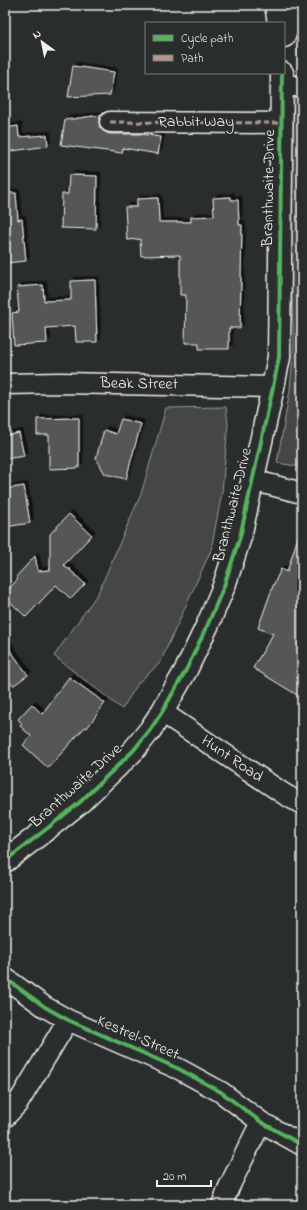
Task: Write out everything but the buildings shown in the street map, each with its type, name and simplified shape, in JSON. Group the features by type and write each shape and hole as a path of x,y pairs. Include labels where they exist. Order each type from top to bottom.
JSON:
{"street":[{"path":"276,5 279,22"},
{"path":"285,33 296,5"},
{"name":"Branthwaite Drive","path":"5,861 49,827 110,774 133,751 150,730 192,659 224,586 240,537 279,357 282,123 289,81"},
{"name":"Rabbit Way","path":"110,122 282,123"},
{"name":"Beak Street","path":"5,384 108,383 273,387"},
{"path":"252,480 302,493"},
{"name":"Hunt Road","path":"162,712 284,794 302,804"},
{"name":"Kestrel Street","path":"5,978 45,1007 68,1020 179,1069 221,1092 261,1122 302,1145"},
{"path":"5,1117 18,1103 68,1020"},
{"path":"222,1205 228,1187 261,1122"}],"shaded area":[{"path":"302,18 302,63 298,63 297,45"},
{"path":"282,86 302,98 302,467 277,463 290,390 294,343"},
{"path":"226,407 228,424 222,492 211,550 160,663 139,682 122,709 54,656 98,593 141,494 166,408"}],"marked path":[{"path":"110,122 282,123"}],"cycle path":[{"path":"5,861 79,803 133,751 150,730 186,670 224,586 240,537 279,357 282,74"},
{"path":"5,978 45,1007 68,1020 179,1069 221,1092 261,1122 302,1145"}]}
